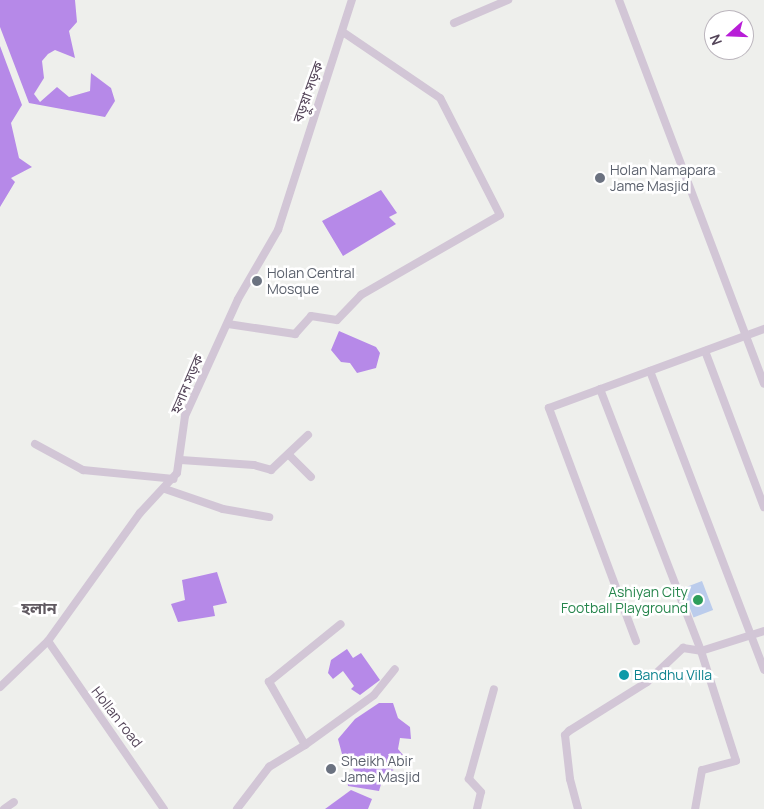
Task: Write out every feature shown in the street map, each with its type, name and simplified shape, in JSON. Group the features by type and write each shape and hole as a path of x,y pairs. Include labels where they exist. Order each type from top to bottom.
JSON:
{"street":[{"name":"বড়ুয়া সড়ক","path":"290,193 316,101 343,32 352,0"},
{"path":"454,22 508,0"},
{"path":"619,0 764,384"},
{"path":"228,324 295,334 311,316 337,320 361,295 500,215 440,98 343,32"},
{"name":"হলান সড়ক","path":"0,687 48,641 140,513 174,479 181,460 185,416 228,324 278,230 290,193"},
{"path":"636,641 549,411 600,389 764,329"},
{"path":"705,351 764,507"},
{"path":"650,371 764,670"},
{"path":"600,389 700,651 736,760 702,770 695,809"},
{"path":"181,460 254,465 271,470 308,435"},
{"path":"35,444 83,470 174,479"},
{"path":"289,455 311,477"},
{"path":"165,489 223,509 269,517"},
{"path":"305,745 269,682 340,624"},
{"path":"578,809 565,735 613,705 683,648 700,651 764,631"},
{"name":"Hollan road","path":"48,641 164,809"},
{"path":"237,809 269,767 305,745 374,695 395,669"},
{"path":"477,809 481,792 470,779 494,689"},
{"path":"4,809 14,802"}],"shaded area":[{"path":"0,0 75,0 77,22 69,31 75,58 55,50 48,54 42,61 44,78 34,94 40,102 57,87 69,97 90,91 91,73 111,88 115,101 105,117 29,103 0,27"},
{"path":"0,46 22,105 11,123 19,158 32,167 11,178 15,182 0,207"},
{"path":"381,190 397,213 389,217 396,224 343,256 322,221"},
{"path":"339,331 376,347 380,353 376,368 357,373 350,363 341,362 331,350"},
{"path":"217,572 227,603 213,606 215,616 178,622 171,604 185,600 182,580"},
{"name":"Ashiyan City Football Playground","path":"702,581 713,610 694,617 682,589"},
{"path":"347,649 353,658 361,653 380,680 360,695 351,689 354,686 343,671 333,679 328,673 331,660"},
{"path":"379,703 393,703 398,718 410,727 411,739 400,738 398,749 403,755 396,754 389,768 394,770 384,774 379,791 348,786 347,777 356,773 342,754 338,739 355,719"},
{"path":"351,790 372,799 368,809 325,809"}],"place":[{"name":"Holan Namapara Jame Masjid","path":"600,178"},
{"name":"Holan Central Mosque","path":"257,281"},
{"name":"Ashiyan City Football Playground","path":"698,600"},
{"name":"Bandhu Villa","path":"624,675"},
{"name":"Sheikh Abir Jame Masjid","path":"331,769"}],"district":[{"name":"হলান","path":"39,608"}]}
